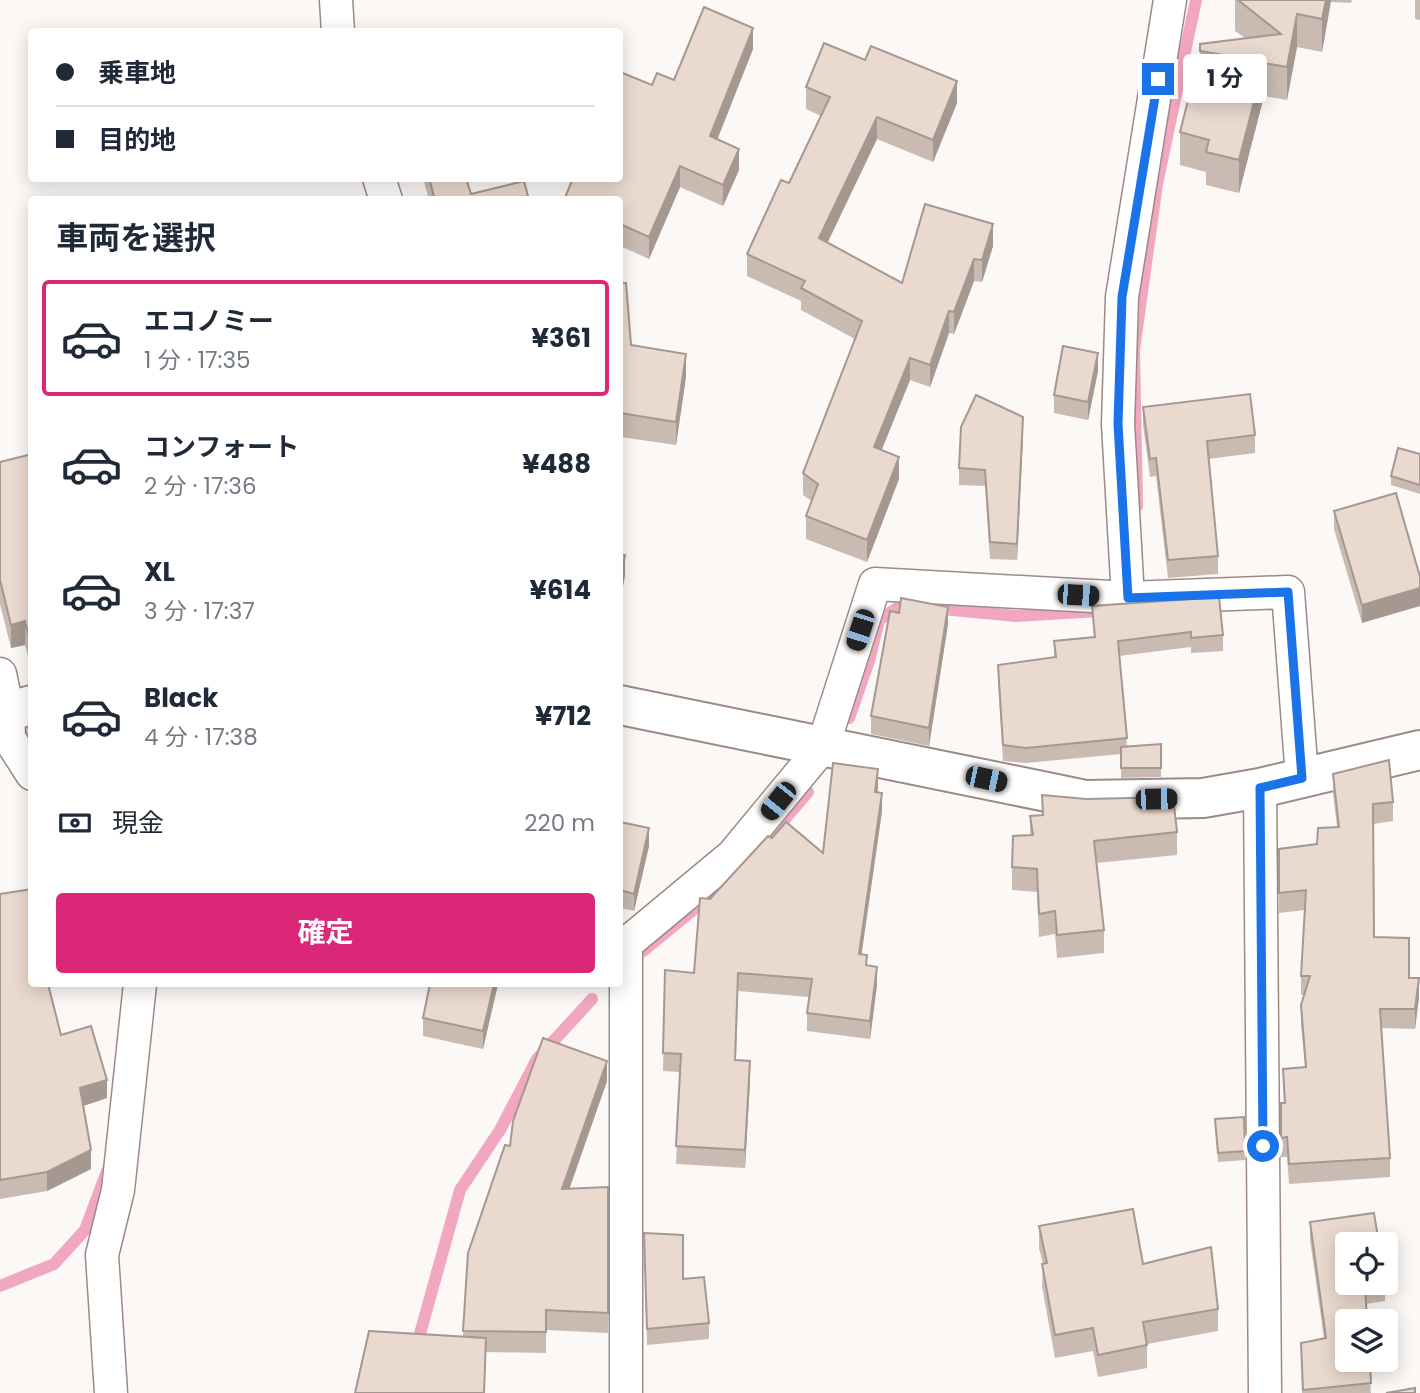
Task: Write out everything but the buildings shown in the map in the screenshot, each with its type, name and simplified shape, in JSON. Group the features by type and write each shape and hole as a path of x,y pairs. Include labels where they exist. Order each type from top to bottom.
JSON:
{"street":[{"path":"335,0 338,28"},
{"path":"1128,598 1118,424 1122,297 1170,0"},
{"path":"626,1393 626,944 733,855 823,747 875,584 1128,598 1288,592 1302,778"},
{"path":"0,674 13,710 9,738 28,768"},
{"path":"623,706 1086,800 1203,798 1260,788 1420,750"},
{"path":"1260,788 1265,1393"},
{"path":"111,1393 102,1255 118,1190 140,987"}],"waterway":[{"path":"1137,506 1134,350 1157,184 1196,0"},
{"path":"849,718 869,661 879,620 902,605 914,606"},
{"path":"932,608 1016,616 1099,611"},
{"path":"759,849 808,792"},
{"path":"643,951 732,878"},
{"path":"416,1348 460,1190 500,1130 537,1059 592,999"},
{"path":"0,1286 54,1264 85,1230 107,1171"}],"route":[{"path":"1158,79 1122,297 1118,424 1128,598 1288,592 1302,778 1260,788 1263,1146"}]}
